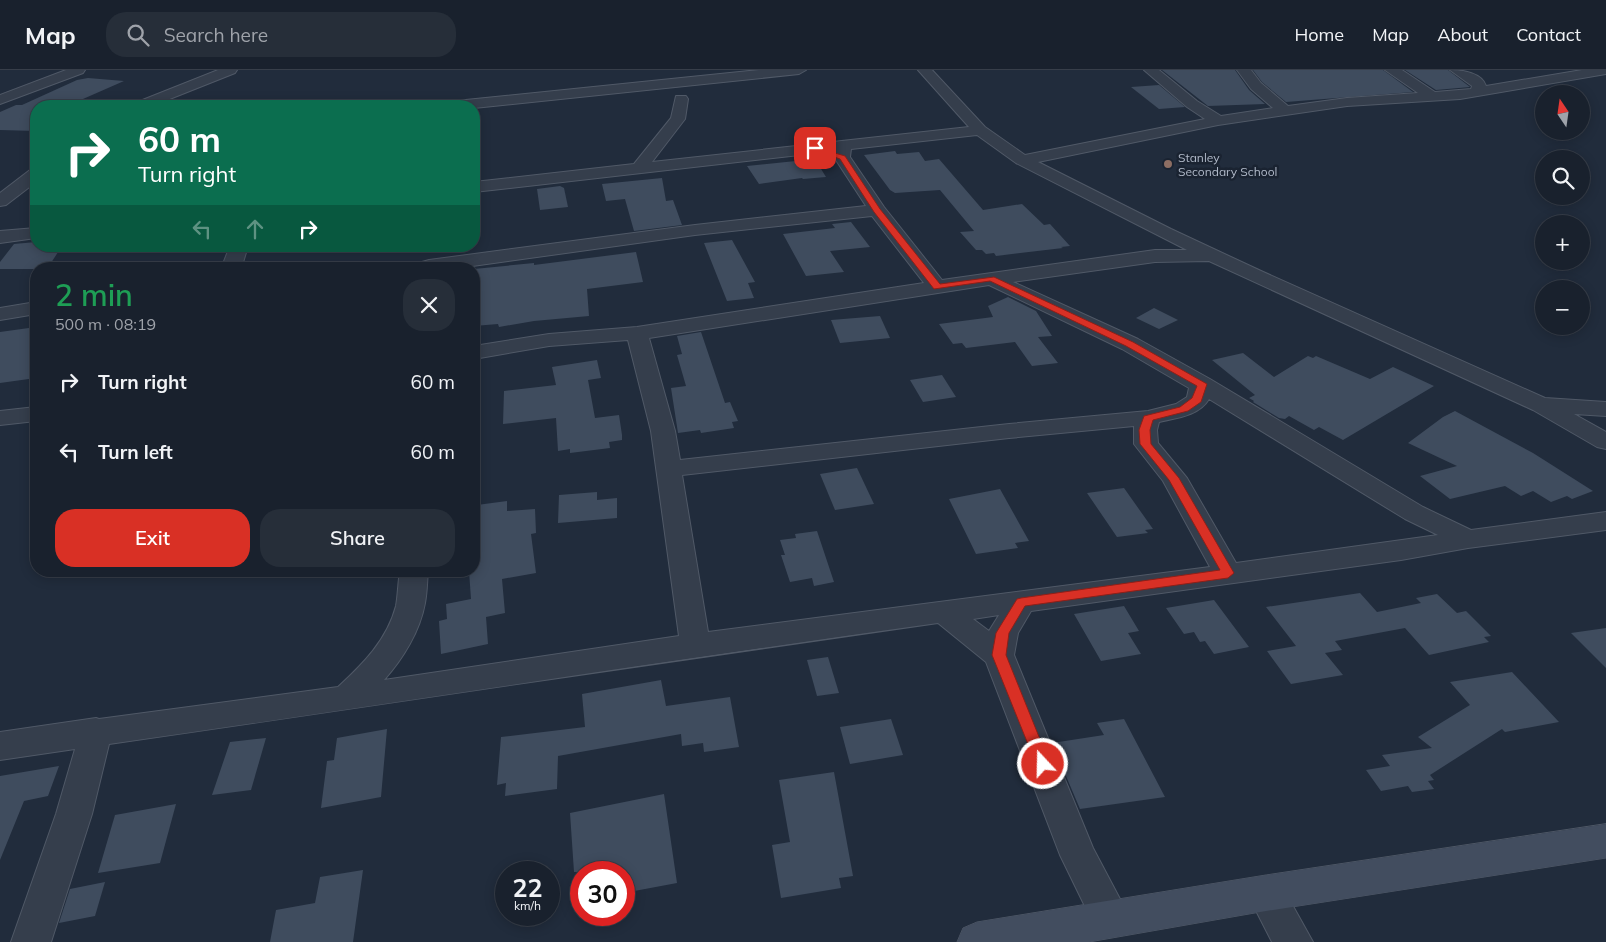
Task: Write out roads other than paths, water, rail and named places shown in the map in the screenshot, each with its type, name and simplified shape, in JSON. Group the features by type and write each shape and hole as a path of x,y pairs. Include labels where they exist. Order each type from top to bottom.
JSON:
{"main road":[{"path":"977,942 1111,918 1606,840"}],"street":[{"path":"0,100 78,70"},
{"path":"480,103 799,70"},
{"path":"925,70 980,130 1022,160 1165,233 1541,405 1606,442"},
{"path":"1151,70 1192,104 1218,121"},
{"path":"1244,70 1256,86 1285,111"},
{"path":"1392,70 1408,78 1432,97"},
{"path":"1457,70 1480,85 1477,92"},
{"path":"1022,160 1218,121 1347,102 1432,97 1477,92 1606,70"},
{"path":"194,71 224,72"},
{"path":"155,100 224,72"},
{"path":"640,167 678,119 681,99"},
{"path":"480,186 815,148 843,152 980,130"},
{"path":"843,152 877,210 938,287"},
{"path":"8,178 30,176"},
{"path":"0,200 30,179"},
{"path":"470,262 695,230 877,210"},
{"path":"1155,256 1165,233"},
{"path":"0,237 30,234"},
{"path":"480,351 549,340 637,333 1155,256 1215,256"},
{"path":"991,279 1130,344 1202,384 1414,513 1468,539"},
{"path":"0,314 30,309"},
{"path":"637,333 663,431 694,645"},
{"path":"1184,409 1197,400 1202,384"},
{"path":"1541,405 1606,409"},
{"path":"670,470 703,464 907,441 1148,418 1184,409 1257,417"},
{"path":"0,418 30,415"},
{"path":"1148,418 1144,430 1146,444 1174,478 1228,573"},
{"path":"0,746 96,731 346,698 694,645 1402,551 1468,539 1606,521"},
{"path":"346,698 374,672 392,650 410,609 413,577"},
{"path":"999,655 1003,633 1021,602"},
{"path":"944,612 999,655 1078,855 1111,918"},
{"path":"31,942 74,814 96,731"},
{"path":"1266,893 1293,942"}],"place":[{"name":"Stanley Secondary School","path":"1168,164"}]}
